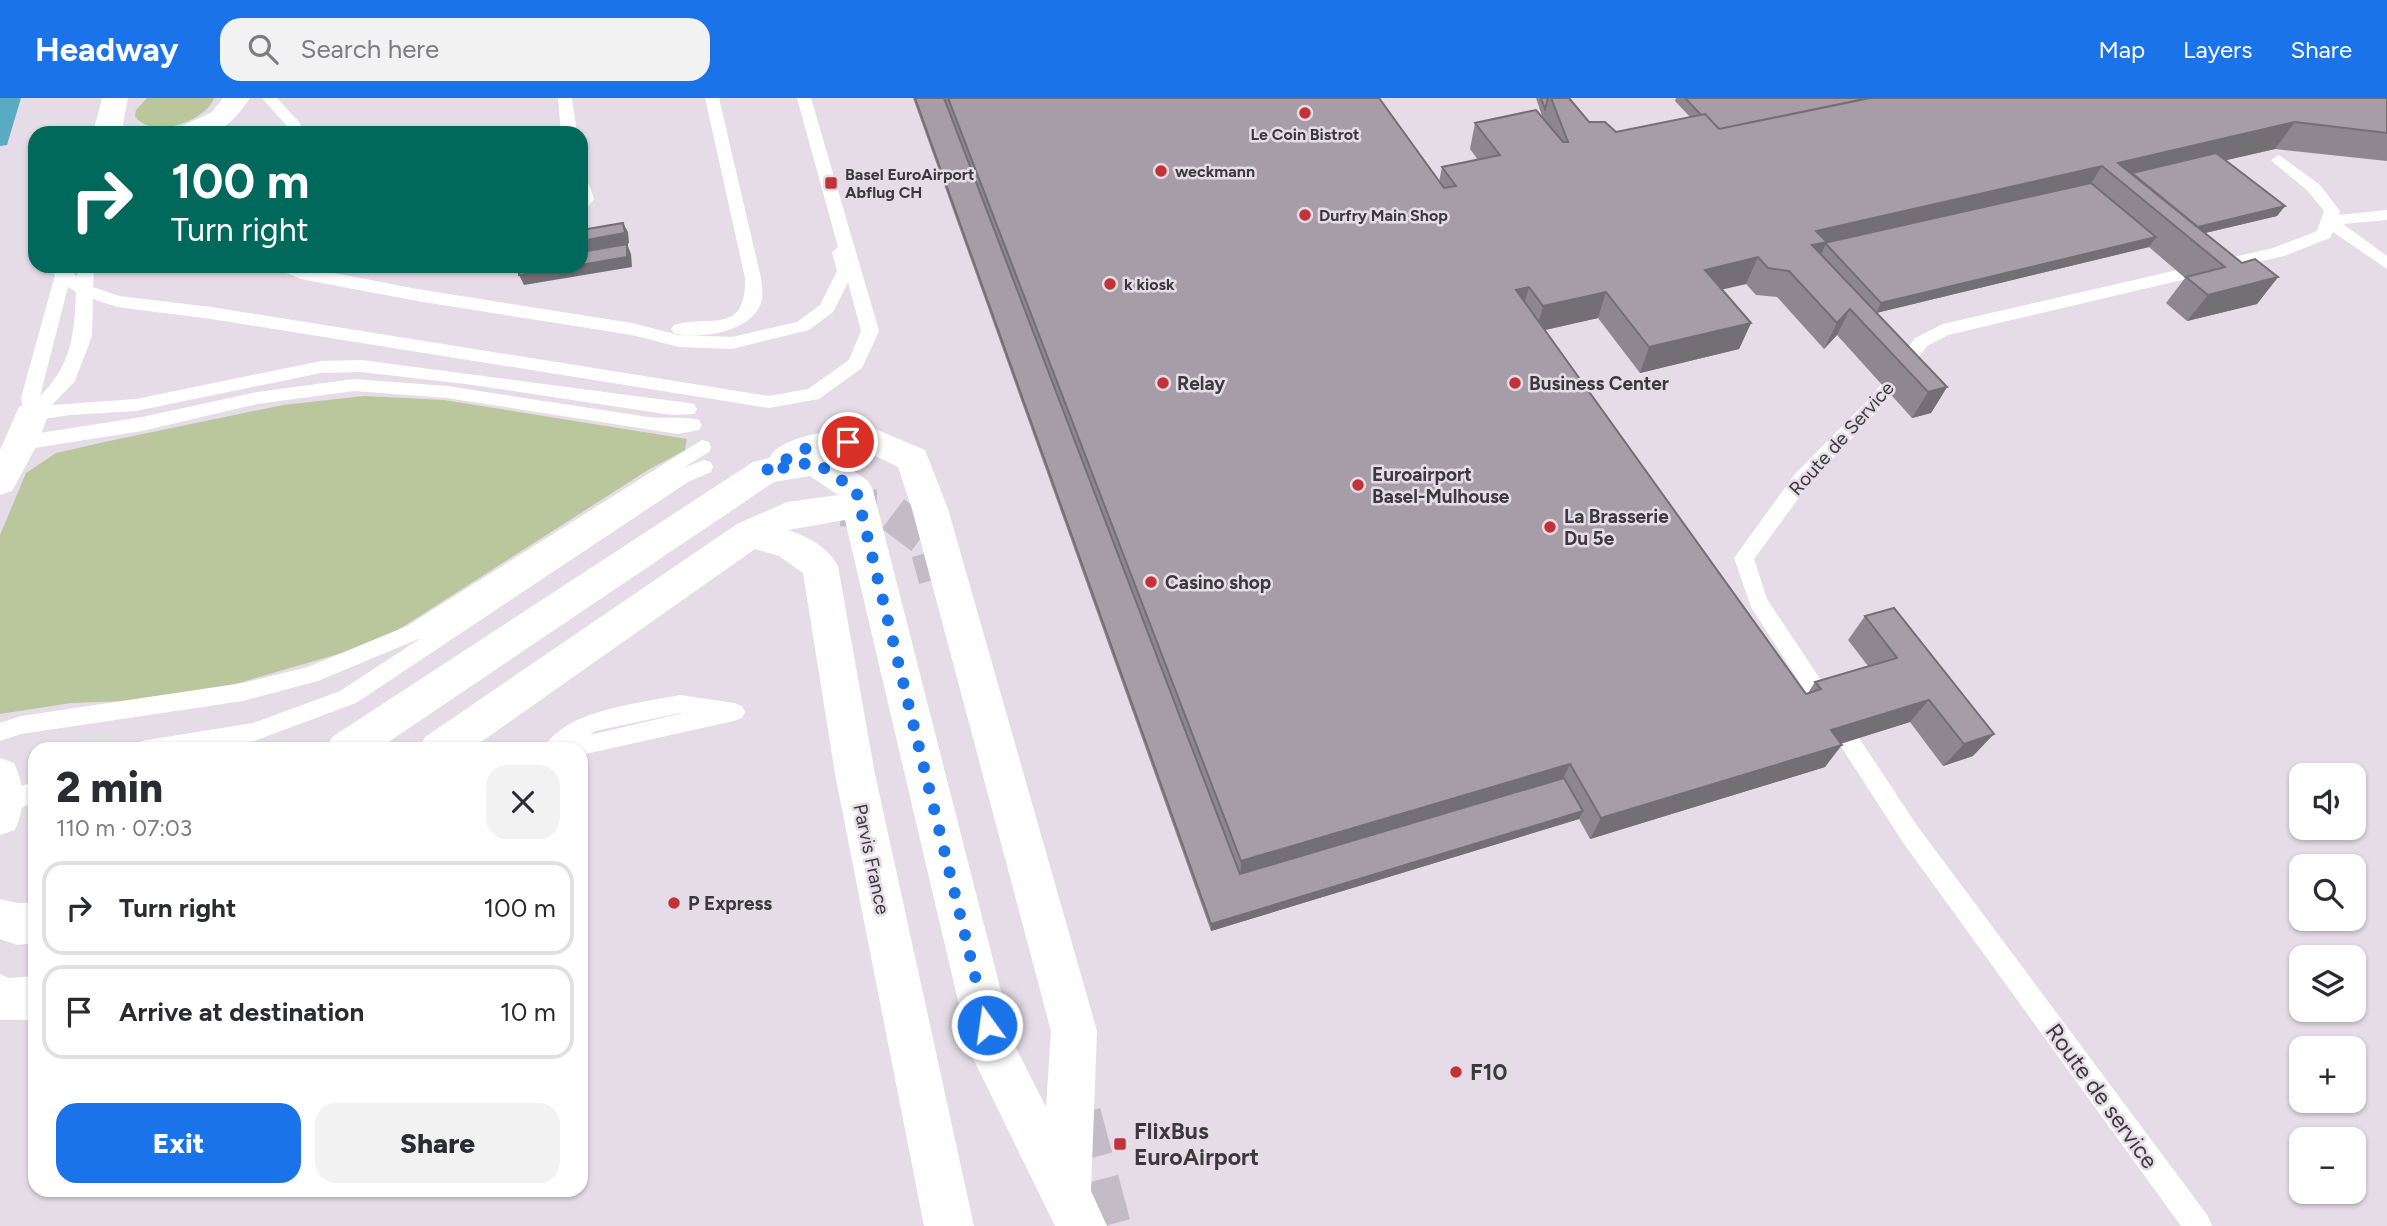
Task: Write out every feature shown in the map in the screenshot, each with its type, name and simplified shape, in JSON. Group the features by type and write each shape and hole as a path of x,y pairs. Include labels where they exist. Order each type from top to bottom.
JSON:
{"street":[{"path":"111,126 115,98"},
{"path":"207,126 222,118 237,98"},
{"path":"0,482 26,429"},
{"path":"357,742 765,471 807,448 868,438 913,459 930,509 1074,1031 1074,1212"},
{"path":"765,471 815,462 856,490 993,1052 1074,1212"},
{"path":"449,742 750,534 787,515 840,508"},
{"name":"Parvis France","path":"750,534 791,545 820,566 855,774 949,1226"},
{"path":"0,919 17,924 28,923"},
{"path":"0,996 4,1000 28,998"}],"lane":[{"path":"269,98 294,126"},
{"path":"565,98 568,126"},
{"path":"632,329 703,329 738,319 752,302 753,278 712,98"},
{"path":"299,273 417,295 632,329 679,341 732,343 803,326 827,308 845,271 802,98"},
{"path":"65,273 85,290 117,301 769,402 813,395 856,364 870,331 802,98"},
{"path":"2279,160 2314,188 2332,211 2328,221"},
{"path":"2328,221 2387,215"},
{"path":"2328,221 2387,264"},
{"name":"Route de Service","path":"2006,966 1910,834 1758,601 1744,558 1802,479 1879,399 1921,342 1943,330 2278,253 2324,234 2328,221"},
{"path":"26,429 30,398 60,273"},
{"path":"26,429 66,381 83,336 86,273"},
{"path":"362,366 672,409 691,417 678,427 447,392 354,385 257,398 142,424 26,429 69,409 136,405 321,367 362,366"},
{"path":"0,732 21,724 162,706 243,692 311,674 414,632 703,457 681,477 348,697 254,732 192,742"},
{"path":"564,742 589,723 680,704 734,712 588,745"},
{"name":"Route de service","path":"2006,966 2198,1226"}],"green space":[{"path":"147,98 214,98 209,107 200,114 189,121 170,126 150,126 142,123 135,116 136,110"},
{"path":"364,396 444,400 687,439 685,450 648,470 401,628 366,646 228,686 125,701 71,703 0,714 0,535 26,473 56,453 283,405"}],"water":[{"path":"0,98 21,98 7,145 0,146"}],"building":[{"path":"915,98 944,98 1240,874 1564,778 1583,811 1211,924"},
{"name":"Euroairport Basel-Mulhouse","path":"948,98 1379,98 1444,188 1456,186 1442,167 1500,155 1475,123 1536,110 1563,142 1568,142 1551,98 1569,98 1589,122 1605,122 1616,132 1705,114 1719,129 1870,98 2387,98 2387,133 2295,122 2118,163 2242,263 2255,259 2278,277 2208,295 2186,277 2225,267 2102,166 1816,231 1827,242 1812,245 1947,387 1928,392 1850,309 1837,323 1789,271 1768,268 1758,257 1705,270 1751,323 1649,347 1606,292 1543,306 1529,287 1516,290 1806,694 1821,689 1815,682 1897,658 1865,616 1894,608 1994,734 1964,744 1929,700 1831,730 1842,745 1601,818 1570,764 1241,861"},
{"path":"1541,98 1548,98 1545,109"},
{"path":"1685,98 1869,98 1719,129"},
{"path":"2216,153 2285,206 2198,227 2132,173"},
{"path":"2091,183 2156,237 1881,303 1827,242"},
{"path":"623,223 625,233 588,240 588,229"},
{"path":"627,244 627,257 588,264 588,251"}],"tunnel":[{"path":"840,508 885,508 926,539 937,579"},
{"path":"1078,1114 1108,1226"}],"place":[{"name":"Le Coin Bistrot","path":"1305,113"},
{"name":"weckmann","path":"1161,171"},
{"name":"Basel EuroAirport Abflug CH","path":"831,183"},
{"name":"Durfry Main Shop","path":"1305,215"},
{"name":"k kiosk","path":"1110,284"},
{"name":"Relay","path":"1163,383"},
{"name":"Business Center","path":"1515,383"},
{"name":"Euroairport Basel-Mulhouse","path":"1358,485"},
{"name":"La Brasserie Du 5e","path":"1550,527"},
{"name":"Casino shop","path":"1151,582"},
{"name":"P Express","path":"674,903"},
{"name":"F10","path":"1456,1072"},
{"name":"FlixBus EuroAirport","path":"1120,1144"}],"route":[{"path":"848,442 807,448 765,471 815,462 856,490 987,1025"}]}
